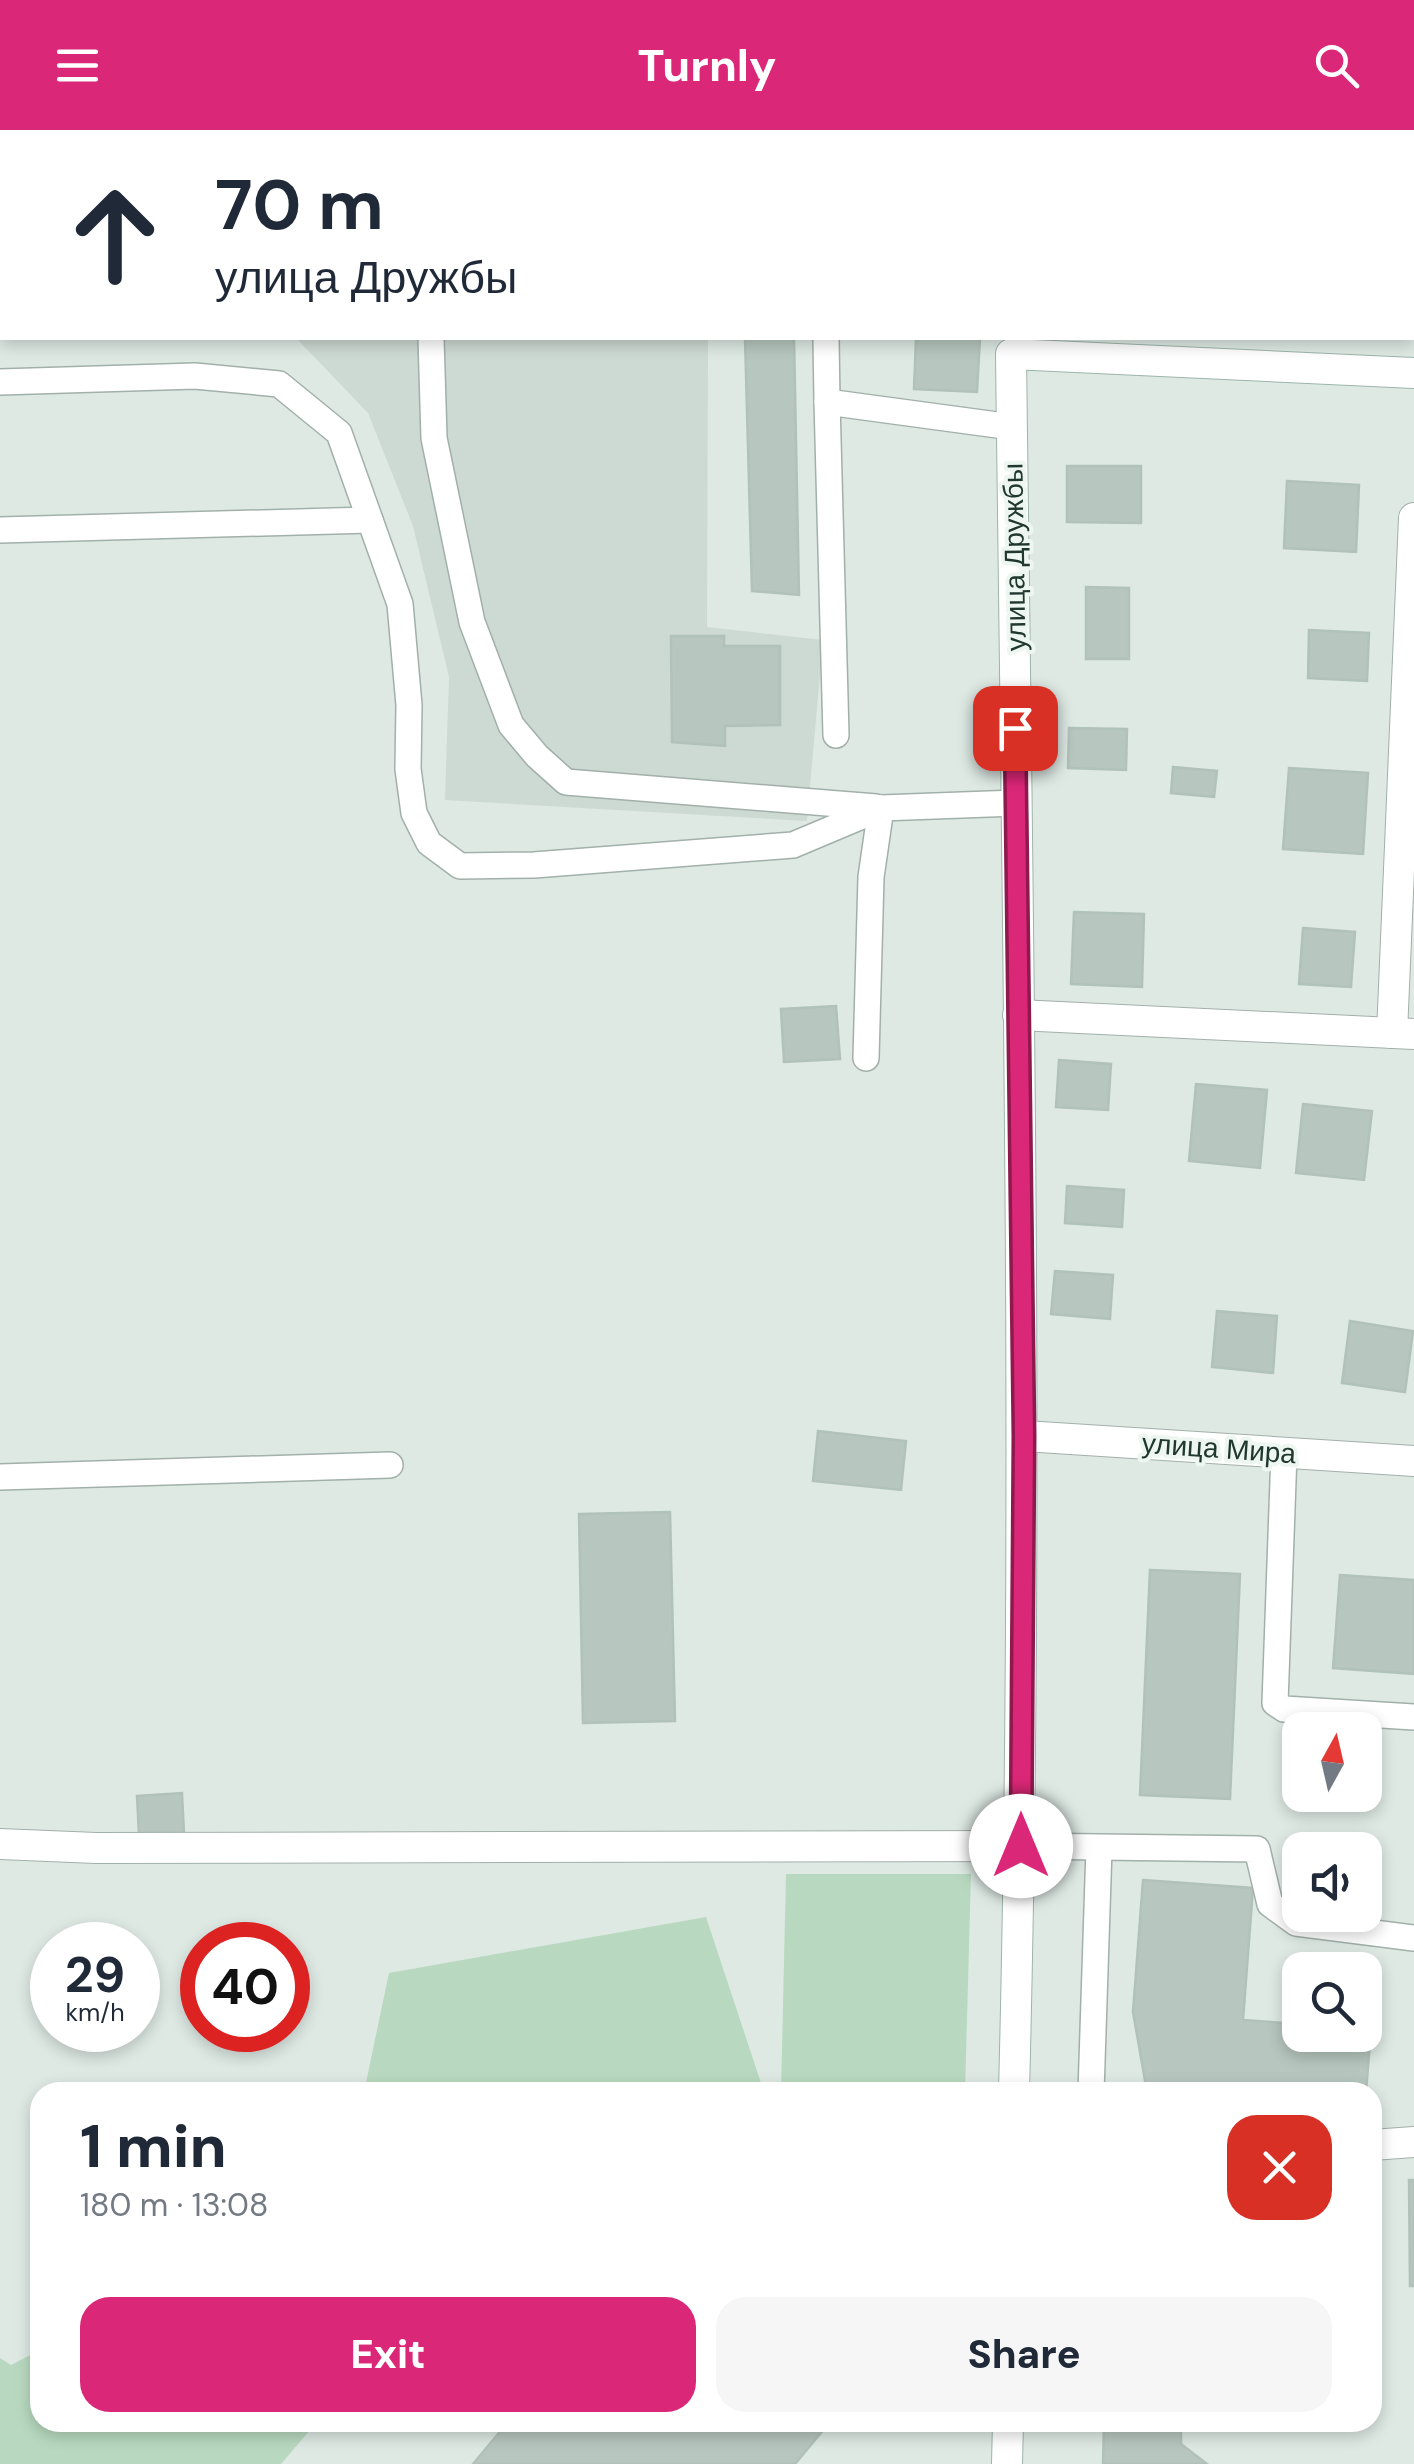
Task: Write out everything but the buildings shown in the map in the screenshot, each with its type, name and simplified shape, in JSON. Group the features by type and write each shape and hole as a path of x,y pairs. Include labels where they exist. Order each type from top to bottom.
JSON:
{"street":[{"path":"1011,346 1414,373"},
{"name":"улица Дружбы","path":"1011,346 1024,1436 1021,1846 1014,2082"},
{"path":"1018,1015 1403,1034 1414,518"},
{"name":"улица Мира","path":"1024,1436 1414,1461"},
{"path":"0,1844 96,1848 1021,1846"},
{"path":"1382,2144 1414,2142"},
{"path":"1007,2464 1008,2432"}],"lane":[{"path":"431,340 434,438 472,622 512,725 537,756 566,782 880,808 1016,803"},
{"path":"826,340 836,735"},
{"path":"0,382 195,376 278,384 339,433 400,604 410,706 408,768 414,812 429,843 460,866 592,862 793,845 880,808"},
{"path":"827,402 1012,427"},
{"path":"0,530 370,520"},
{"path":"866,1058 871,877 880,808"},
{"path":"1284,1452 1275,1703 1284,1709 1414,1717"},
{"path":"0,1476 390,1465"},
{"path":"1021,1846 1258,1849 1270,1904 1296,1922 1414,1938"},
{"path":"1090,2082 1100,1848"}],"shaded area":[{"path":"298,340 708,340 707,627 823,640 807,821 445,800 449,677 413,526 368,413"}],"green space":[{"path":"786,1874 971,1874 965,2082 781,2082"},
{"path":"706,1917 761,2082 366,2082 389,1973"},
{"path":"30,2355 30,2432 308,2432 281,2464 0,2464 0,2358 11,2365"}],"route":[{"path":"1015,728 1024,1436 1021,1846"}]}
